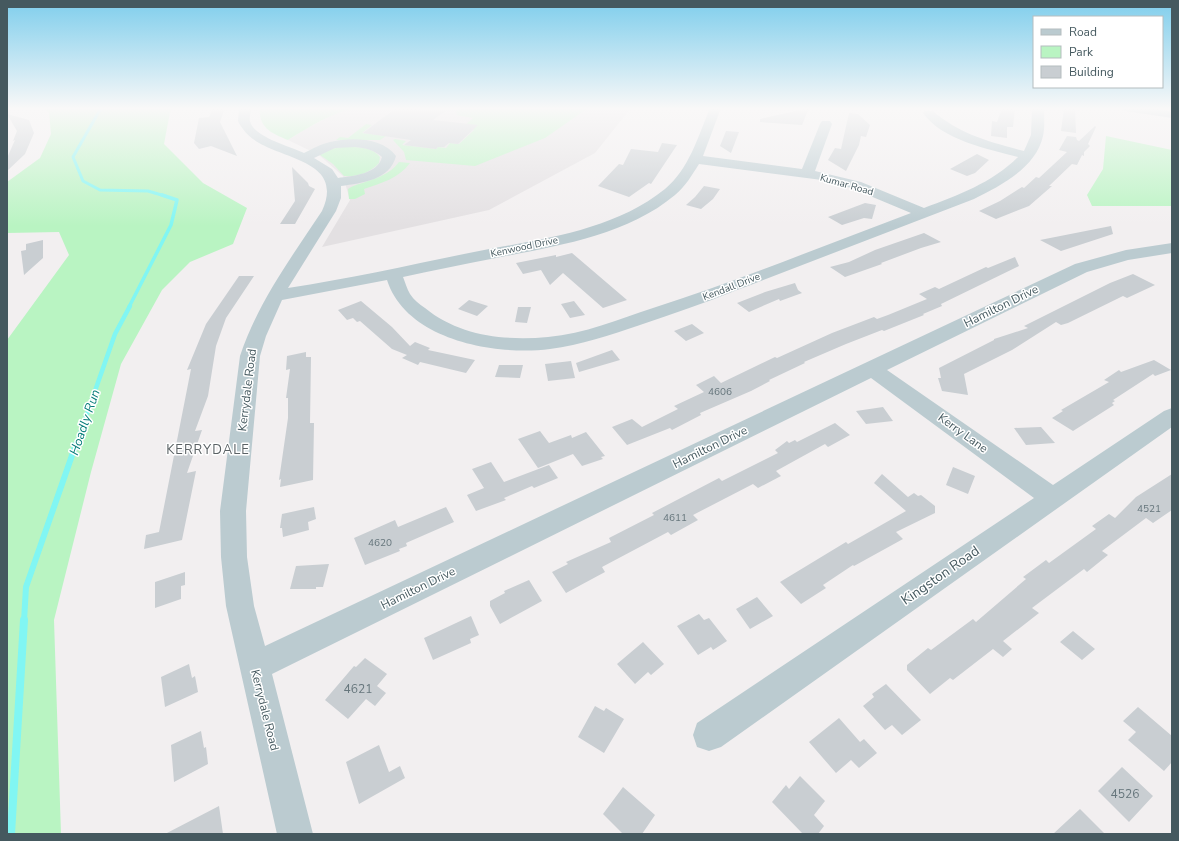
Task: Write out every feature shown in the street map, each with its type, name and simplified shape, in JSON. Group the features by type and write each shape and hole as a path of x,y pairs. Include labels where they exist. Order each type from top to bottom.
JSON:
{"street":[{"path":"277,147 304,157 322,167 334,183 365,178 383,168 388,163 389,156 378,147"},
{"path":"304,157 330,147"},
{"name":"Kenwood Drive","path":"275,296 394,275 579,235 640,211 669,193 680,183 689,171 699,147"},
{"path":"807,173 817,147"},
{"path":"996,147 1026,155"},
{"name":"Kendall Drive","path":"394,275 400,292 408,304 429,321 446,330 473,338 494,342 522,344 572,339 597,333 687,303 969,196 991,185 1006,175 1032,147"},
{"name":"Kumar Road","path":"694,159 807,173 856,185 924,213"},
{"name":"Kerrydale Road","path":"295,834 240,606 234,557 233,511 250,356 255,334 264,314 330,211 334,201 334,183"},
{"name":"Hamilton Drive","path":"254,667 1082,268 1126,254 1172,248"},
{"name":"Kerry Lane","path":"872,369 1053,498"},
{"name":"Kingston Road","path":"709,735 1172,416"}],"shaded area":[{"path":"303,147 600,147 595,153 489,210 322,247 350,200 343,176 319,155"}],"green space":[{"path":"45,147 167,147 203,183 247,208 233,244 190,262 162,290 121,364 91,472 54,620 61,834 7,834 7,340 69,255 59,232 7,233 7,182 40,158"},
{"path":"355,147 368,149 377,153 380,157 379,163 363,174 344,176 333,164 320,155 330,149"},
{"path":"400,147 522,147 475,166 406,160 404,152"},
{"path":"1105,147 1159,147 1172,150 1172,206 1092,206 1087,195 1103,169"},
{"path":"399,162 410,163 401,173 384,182 364,189 365,194 355,199 349,199 348,189 389,172"}],"building":[{"path":"12,147 28,147 25,154 7,171 7,158"},
{"path":"214,147 233,147 237,156"},
{"path":"422,147 438,147 436,149"},
{"path":"660,147 676,147 651,184 649,183 629,197 598,186 619,164 623,165 631,149 658,152"},
{"path":"722,147 733,147 731,153"},
{"path":"841,147 858,147 846,171 828,160 835,148 841,149"},
{"path":"1061,147 1089,147 1084,152 1084,156 1082,155 1077,165 1072,164 1049,186 1052,186 1029,206 996,219 979,211 1000,201 1022,187 1024,188 1036,177 1039,178 1067,152 1059,150"},
{"path":"977,154 989,160 975,173 967,176 950,169"},
{"path":"292,167 308,183 309,186 315,189 295,224 280,224 295,201"},
{"path":"704,186 720,189 713,199 701,209 686,205 695,197"},
{"path":"865,203 876,205 872,219 864,218 842,225 828,217"},
{"path":"1111,226 1113,234 1061,251 1040,240"},
{"path":"924,233 941,242 921,248 845,277 830,267 849,262 875,250"},
{"path":"43,240 43,258 24,275 21,251 26,250 26,244"},
{"path":"572,253 627,300 603,308 563,273 550,285 541,270 523,274 516,263"},
{"path":"1015,257 1019,266 941,304 942,306 923,314 924,315 846,344 804,362 805,363 769,380 770,381 751,391 700,413 701,415 672,430 670,428 627,445 612,427 632,419 642,427 678,409 674,406 704,392 696,385 714,376 721,383 775,357 777,358 832,333 874,317 877,319 927,299 919,294 935,287 939,289 986,267 988,268"},
{"path":"1133,274 1155,285 1127,298 1123,296 1068,323 1061,325 1056,322 1012,350 964,374 968,395 942,391 938,378 941,378 939,368 994,339 1028,328 1024,326 1110,283"},
{"path":"239,276 254,276 226,318 216,346 208,396 195,431 202,430 187,473 196,471 182,540 144,549 146,535 159,532 191,369 187,370 206,324"},
{"path":"795,283 798,290 802,293 780,301 779,299 749,312 737,303 765,292"},
{"path":"469,300 488,306 477,316 458,309"},
{"path":"361,301 392,327 410,346 415,342 430,348 428,350 475,360 466,373 420,362 418,365 402,358 407,355 392,349 360,321 357,322 353,318 347,320 338,310"},
{"path":"574,301 585,315 570,318 561,304"},
{"path":"518,307 531,307 527,323 515,322"},
{"path":"692,324 704,333 686,341 674,331"},
{"path":"612,350 620,360 579,372 576,363"},
{"path":"306,352 306,357 311,357 310,423 314,423 313,480 280,487 281,479 279,480 288,418 288,398 286,398 290,369 286,370 287,356"},
{"path":"1154,360 1171,370 1155,376 1153,374 1113,400 1115,401 1112,403 1114,405 1073,431 1052,418 1063,411 1061,410 1109,382 1104,380 1119,370 1121,372"},
{"path":"571,361 575,378 548,381 545,364"},
{"path":"499,365 523,365 520,378 495,377"},
{"path":"883,407 893,421 866,424 856,411"},
{"path":"835,423 850,435 828,447 825,444 776,471 781,476 758,488 753,484 693,515 698,520 671,535 668,532 602,567 605,572 566,593 552,572 568,564 566,562 611,542 609,538 654,515 652,513 719,478 722,481 778,453 775,450 787,441 789,443 795,440 797,442"},
{"path":"1041,427 1055,443 1026,445 1014,428"},
{"path":"540,431 549,443 571,435 572,438 586,432 605,456 601,457 603,459 582,466 573,454 538,468 518,439"},
{"path":"491,462 504,482 549,465 558,478 534,488 532,486 504,498 506,500 476,511 467,495 484,488 472,469"},
{"path":"953,467 975,476 968,494 946,485"},
{"path":"882,474 908,497 914,493 918,496 921,495 935,506 935,513 896,532 903,539 854,566 853,565 823,585 826,588 801,604 780,582 846,542 848,544 906,511 874,483"},
{"path":"1172,474 1172,510 1153,523 1146,518 1102,551 1108,555 1087,572 1084,569 1032,608 1039,613 1003,641 1012,649 1003,657 993,649 953,680 950,678 930,694 907,670 907,665 928,648 931,650 973,619 976,622 1026,579 1023,577 1046,560 1049,563 1096,529 1092,526 1109,514 1115,518 1136,497"},
{"path":"314,507 316,519 308,522 309,530 283,537 282,528 280,528 282,514"},
{"path":"446,507 454,522 406,543 407,546 399,549 400,551 365,565 354,538 395,520 398,527"},
{"path":"329,564 323,587 316,587 316,589 290,589 296,566"},
{"path":"185,572 185,585 181,586 181,599 155,608 155,582"},
{"path":"529,580 542,601 500,624 490,606 490,601 505,593 504,591"},
{"path":"757,597 773,616 750,629 736,609"},
{"path":"699,614 704,620 709,618 727,641 713,650 711,647 698,655 677,626"},
{"path":"471,616 479,635 470,639 471,643 433,660 424,638"},
{"path":"1073,631 1095,649 1082,660 1060,642"},
{"path":"643,642 664,664 651,675 648,672 635,684 617,664"},
{"path":"365,658 387,674 377,686 386,693 375,706 366,699 348,719 325,700 354,666 356,667"},
{"path":"189,664 192,678 195,676 198,692 165,707 161,677"},
{"path":"886,684 921,720 902,735 892,725 885,730 863,706 874,697 872,694"},
{"path":"595,706 604,711 606,708 624,719 604,753 578,737"},
{"path":"1138,707 1172,736 1172,762 1164,771 1128,740 1136,732 1123,721"},
{"path":"839,718 860,742 864,739 877,753 859,768 851,760 836,773 809,742"},
{"path":"201,731 204,748 206,747 208,764 174,782 171,745"},
{"path":"379,745 389,772 400,766 405,778 359,804 346,762"},
{"path":"1122,767 1153,796 1129,822 1098,791"},
{"path":"800,776 825,801 814,815 824,826 818,834 803,834 772,802 786,785 789,789"},
{"path":"623,787 655,815 642,834 623,834 603,814"},
{"path":"219,806 223,834 165,834"},
{"path":"1080,809 1105,834 1053,834"}],"waterway":[{"name":"Hoadly Run","path":"79,147 73,157 83,181 100,190 148,191 165,196"},
{"name":"Hoadly Run","path":"129,307 171,225 177,200 165,196"},
{"name":"Hoadly Run","path":"76,445 115,334 130,306"},
{"name":"Hoadly Run","path":"24,621 26,587 76,444"},
{"name":"Hoadly Run","path":"11,834 24,620"}],"district":[{"name":"KERRYDALE","path":"208,449"}]}
